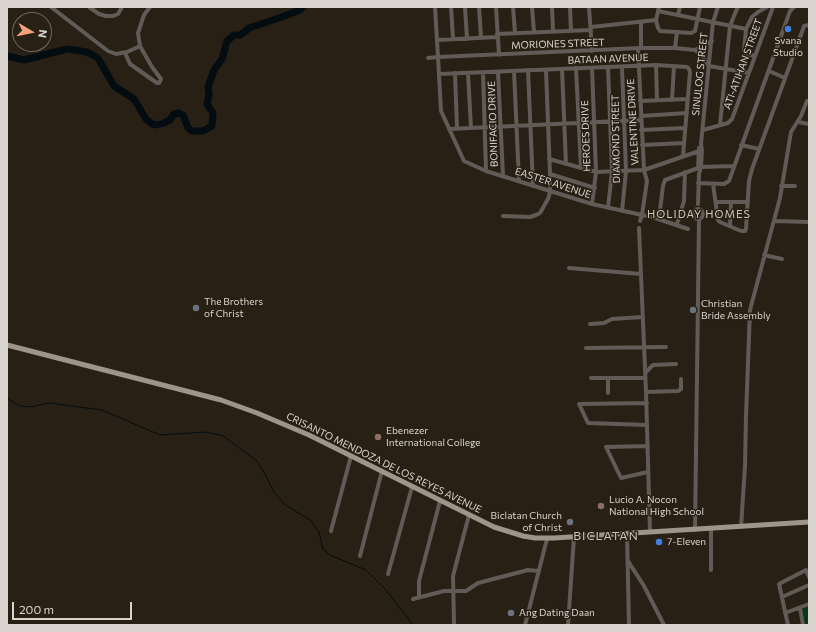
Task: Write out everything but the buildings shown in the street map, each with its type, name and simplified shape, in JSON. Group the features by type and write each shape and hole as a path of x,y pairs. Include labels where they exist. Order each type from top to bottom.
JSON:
{"main road":[{"name":"CRISANTO MENDOZA DE LOS REYES AVENUE","path":"7,345 221,400 282,423 382,471 440,501 512,534 546,539 809,522"}],"street":[{"path":"51,7 112,54 125,53 140,46"},
{"path":"89,7 99,14 106,16 118,14 122,7"},
{"path":"125,53 130,64 155,82 159,83 162,78 152,67 140,46 138,33 144,15 150,7"},
{"path":"435,7 438,57"},
{"path":"451,7 453,40"},
{"path":"465,7 467,39"},
{"path":"479,7 481,38"},
{"path":"496,7 499,55"},
{"path":"513,7 515,33"},
{"path":"532,7 534,32"},
{"path":"552,7 553,31"},
{"path":"570,7 571,31"},
{"path":"589,7 592,51"},
{"path":"678,15 680,7"},
{"path":"700,7 697,19 694,33 660,30 658,28 656,20 659,9 678,15 697,19 713,22 730,26 746,29"},
{"name":"SINULOG STREET","path":"700,150 713,22 718,7"},
{"path":"720,125 730,26 738,7"},
{"path":"755,7 758,12"},
{"path":"755,56 747,54 744,51 746,29 749,22 758,12 767,7"},
{"name":"ATI-ATIHAN STREET","path":"702,130 728,123 732,119 773,7"},
{"path":"698,183 727,183 790,11 794,7"},
{"path":"437,40 481,38 515,33 571,31 656,20"},
{"name":"VALENTINE DRIVE","path":"641,22 639,66 644,170"},
{"path":"713,184 718,220 741,231 745,231 752,169 804,26 809,24"},
{"path":"675,48 677,32"},
{"path":"712,41 695,50 702,56 709,66 749,73"},
{"name":"MORIONES STREET","path":"428,58 639,48 675,48 695,50"},
{"name":"EASTER AVENUE","path":"438,57 441,111 464,161 486,171 550,192 608,208 658,218 688,228"},
{"path":"656,65 657,100"},
{"name":"BATAAN AVENUE","path":"439,74 656,65 687,67 689,69 688,100 683,156"},
{"path":"672,100 674,66"},
{"path":"608,67 612,171 608,208"},
{"name":"DIAMOND STREET","path":"622,67 626,171 622,211"},
{"path":"576,68 580,123 581,168"},
{"name":"HEROES DRIVE","path":"592,68 596,172 592,204"},
{"path":"562,69 566,164"},
{"path":"528,70 533,186"},
{"path":"503,216 530,217 536,215 540,213 548,199 550,192 550,174 546,70"},
{"path":"514,71 519,181"},
{"path":"768,71 785,78"},
{"path":"483,72 486,171"},
{"name":"BONIFACIO DRIVE","path":"498,72 503,176"},
{"path":"455,73 457,128"},
{"path":"468,73 471,128"},
{"path":"640,101 688,100"},
{"path":"741,527 745,466 750,316 764,255 774,221 791,132 798,122 807,101 809,100"},
{"path":"449,129 610,122 687,114"},
{"path":"798,122 809,124"},
{"path":"641,130 685,128"},
{"path":"642,145 684,142"},
{"path":"741,145 759,149"},
{"path":"549,159 596,172 644,170 700,150 698,207 693,216 698,220 695,530"},
{"path":"658,218 664,182 699,167 734,166"},
{"path":"640,220 647,181 644,170"},
{"path":"677,224 684,201 685,172"},
{"path":"550,174 595,188"},
{"path":"781,186 794,186"},
{"path":"716,202 748,202"},
{"path":"730,226 731,202"},
{"path":"774,221 809,222"},
{"path":"639,228 650,532"},
{"path":"764,255 782,259"},
{"path":"569,268 641,274"},
{"path":"590,324 604,323 612,319 643,317"},
{"path":"586,348 625,348 644,346 666,347"},
{"path":"645,373 653,365 676,364"},
{"path":"591,378 645,378"},
{"path":"608,378 608,393"},
{"path":"646,392 678,391 681,389 681,379"},
{"path":"646,404 579,404 588,423 647,425"},
{"path":"648,446 606,447 621,478 648,472"},
{"path":"331,531 351,456"},
{"path":"360,556 382,471"},
{"path":"388,574 412,487"},
{"path":"419,597 419,581 440,501"},
{"path":"454,625 454,576 470,515"},
{"path":"711,529 711,570"},
{"path":"627,534 629,625"},
{"path":"568,625 574,537"},
{"path":"525,625 546,539"},
{"path":"628,561 644,586 664,625"},
{"path":"413,599 444,591 466,591 478,583 528,570 539,571"},
{"path":"788,625 779,584 806,570 809,577"},
{"path":"782,597 809,585"},
{"path":"785,613 809,604"},
{"path":"800,608 804,625"}],"green space":[{"path":"809,606 809,625 806,625 802,610"}],"waterway":[{"path":"7,56 24,60 67,49 87,52 98,58 114,86 134,99 146,119 152,124 157,125 164,123 170,120 174,114 178,113 183,115 188,128 192,131 203,131 212,126 213,113 207,104 209,95 208,87 214,70 222,59 227,41 234,35 240,35 249,28 300,10 303,7"},
{"path":"7,398 20,406 31,407 49,403 102,410 160,435 206,432 223,436 257,461 274,492 284,504 310,520 319,532 323,549 330,555 366,570 385,589 413,625"}],"place":[{"name":"Svana Studio","path":"788,29"},
{"name":"The Brothers of Christ","path":"196,308"},
{"name":"Christian Bride Assembly","path":"693,310"},
{"name":"Ebenezer International College","path":"378,437"},
{"name":"Lucio A. Nocon National High School","path":"601,506"},
{"name":"Biclatan Church of Christ","path":"570,522"},
{"name":"7-Eleven","path":"659,542"},
{"name":"Ang Dating Daan","path":"511,613"}],"district":[{"name":"HOLIDAY HOMES","path":"699,214"},
{"name":"BICLATAN","path":"606,536"}]}
